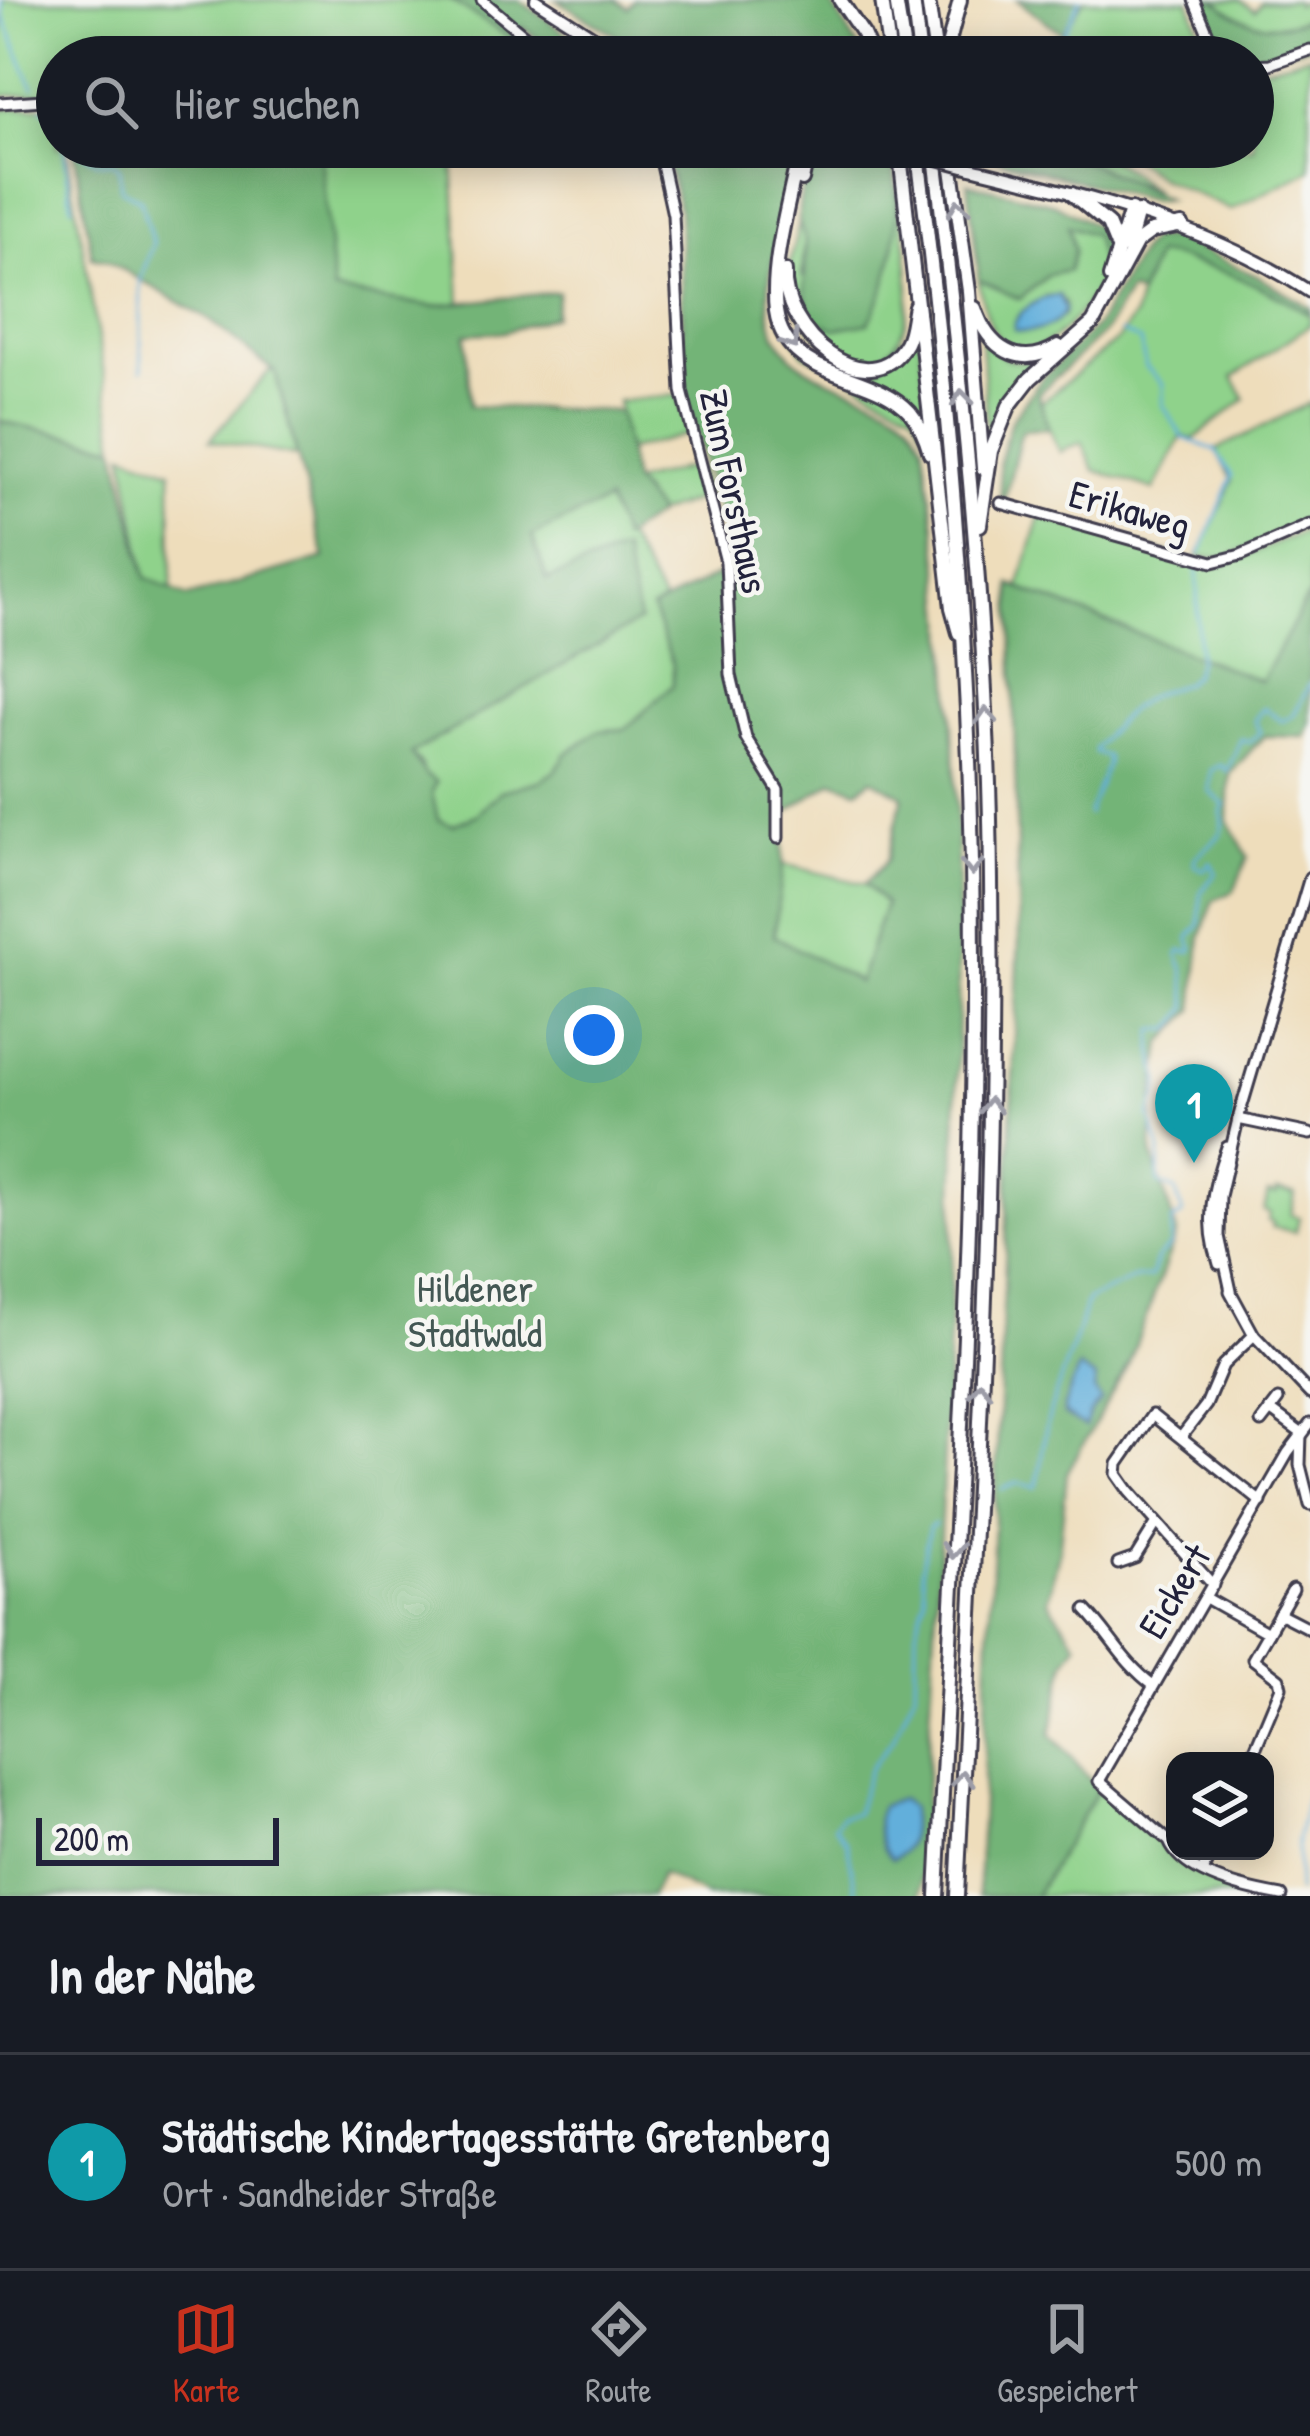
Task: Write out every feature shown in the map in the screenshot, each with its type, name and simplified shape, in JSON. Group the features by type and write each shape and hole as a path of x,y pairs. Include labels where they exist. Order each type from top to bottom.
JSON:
{"highway":[{"path":"840,0 861,36"},
{"path":"882,0 887,36"},
{"path":"896,0 902,36"},
{"path":"913,0 917,36"},
{"path":"928,0 936,36"},
{"path":"947,36 960,0"},
{"path":"800,168 784,279 790,310 809,337 847,364 861,367 884,362 907,342 918,293"},
{"path":"800,168 776,285 782,332 814,366 899,403 919,426 937,472"},
{"path":"901,168 952,608 965,651"},
{"path":"903,168 931,255"},
{"path":"920,168 957,505 973,878 972,1106 937,1896"},
{"path":"936,168 977,556 988,763 987,1223 957,1896"},
{"path":"952,168 969,291 984,481"},
{"path":"1072,194 1108,224 1117,243 1119,265"},
{"path":"977,556 984,481 996,435 1030,380 1093,323 1119,265 1134,211"},
{"path":"969,291 981,328 999,349 1036,356 1057,347 1081,325 1119,265 1144,236 1182,225"}],"main road":[{"path":"536,0 592,36"},
{"path":"970,168 1182,225 1224,242 1310,292"}],"street":[{"path":"482,0 525,36"},
{"path":"1194,0 1208,36"},
{"path":"1274,63 1310,50"},
{"path":"0,103 36,100"},
{"name":"Zum Forsthaus","path":"663,168 673,215 682,391 727,562 731,675 746,737 778,790 778,838"},
{"name":"Erikaweg","path":"1001,503 1213,562 1310,525"},
{"path":"1310,878 1210,1201 1215,1251 1231,1292 1255,1335 1310,1394"},
{"path":"1238,1119 1310,1135"},
{"path":"1182,1436 1205,1405 1223,1365 1255,1335"},
{"path":"1262,1422 1278,1400"},
{"path":"1270,1410 1301,1433 1300,1465 1310,1505"},
{"path":"1213,1585 1156,1524 1118,1474 1118,1464 1152,1415 1261,1502"},
{"name":"Eickert","path":"1203,1869 1194,1868 1099,1780 1310,1424"},
{"path":"1118,1564 1135,1558 1156,1524"},
{"path":"1254,1752 1281,1687 1279,1678 1253,1659 1293,1588"},
{"path":"1206,1598 1268,1633"},
{"path":"1086,1610 1109,1634 1112,1646 1153,1685"},
{"path":"1280,1613 1310,1629"},
{"path":"1208,1860 1203,1869 1244,1889 1282,1896"}],"green space":[{"path":"3,0 450,0 507,36 36,36 36,94 0,96"},
{"path":"450,0 519,0 570,36 534,36 523,27 517,36 508,36"},
{"path":"557,0 616,0 628,8 634,0 829,0 851,36 617,36"},
{"path":"1017,0 1083,0 1062,33"},
{"path":"1083,0 1189,0 1206,36 1061,36"},
{"path":"1198,0 1216,0 1237,16 1260,24 1310,18 1310,46 1274,55 1274,36 1216,36"},
{"path":"1216,0 1239,0 1255,10 1261,2 1310,0 1310,18 1260,24 1237,16"},
{"path":"1310,55 1310,170 1231,210 1146,168 1274,168 1274,64"},
{"path":"36,107 36,168 70,168 116,446 0,421 0,109"},
{"name":"Hildener Stadtwald","path":"77,168 322,168 333,291 432,306 558,292 554,316 504,332 466,334 470,406 619,411 633,482 658,514 622,539 607,501 532,536 547,580 623,550 639,621 411,754 436,782 432,793 438,820 453,825 477,815 501,791 540,781 598,731 625,729 673,685 673,665 652,609 724,571 732,560 685,394 679,211 669,168 789,168 772,264 770,314 777,337 801,364 905,416 923,442 952,714 957,1077 945,1441 920,1896 707,1896 661,1874 651,1896 0,1896 0,421 116,446 145,577 188,597 325,558 275,372 211,321 108,261 92,257","holes":["872,779 903,796 887,860 865,884 885,904 859,982 774,936 783,864 783,815 833,781 858,790"]},
{"path":"322,168 453,168 461,304 432,306 332,291"},
{"path":"813,168 894,168 897,203 891,266 868,323 835,329 810,317 799,211"},
{"path":"1030,168 1099,168 1167,200 1152,201"},
{"path":"1100,168 1123,168 1156,192"},
{"path":"968,183 1055,204 1103,230 1109,256 1106,269 1094,235 1068,226 1074,251 1068,271 1048,275 1020,299 979,280"},
{"path":"897,185 908,262 906,318 897,340 882,355 857,360 819,338 794,301 789,272 799,223 805,237 802,276 894,250"},
{"path":"1067,226 1095,234 1102,269 1106,269 1074,319 1036,348 1018,350 1001,340 988,318 979,280 1019,299 1048,275 1068,271","holes":["1059,295 1065,304 1064,315 1034,331 1018,316 1046,296"]},
{"path":"1173,237 1259,277 1310,307 1310,314 1231,274 1156,255 1139,295 1129,291 1105,331 1038,394 1049,429 1022,430 1002,510 999,463 1011,420 1039,382 1096,326 1142,248 1152,239"},
{"path":"1173,254 1255,282 1310,314 1310,325 1233,377 1245,399 1193,440 1182,436 1154,490 1094,470 1082,442 1060,452 1038,405 1117,340 1134,317 1156,255"},
{"path":"779,291 801,339 826,356 858,366 877,369 918,322 931,444 913,412 803,353 783,323"},
{"path":"981,335 1009,359 1046,358 1012,393 988,448"},
{"path":"271,369 297,456 210,440"},
{"path":"678,395 689,434 625,451 618,401"},
{"path":"1310,403 1310,522 1225,558 1198,557 1232,481 1216,450"},
{"path":"124,453 171,470 172,590 145,577"},
{"path":"698,465 707,496 658,514 633,482"},
{"path":"608,501 622,538 626,537 664,603 653,609 673,665 673,685 639,720 625,729 598,731 540,781 501,791 477,815 453,825 438,820 421,764 410,754 639,621 547,580 532,535"},
{"path":"1040,517 1209,565 1224,565 1310,529 1310,593 1261,681 1019,588"},
{"path":"1011,585 1261,681 1310,593 1310,723 1305,737 1264,736 1230,774 1228,820 1248,857 1234,891 1214,900 1201,937 1194,1010 1162,1044 1154,1098 1152,1154 1177,1233 1129,1363 1067,1473 1059,1553 1048,1600 1078,1644 1066,1661 1051,1734 1098,1789 1035,1896 978,1896 1019,938"},
{"path":"783,864 865,884 885,904 859,982 774,937"},
{"path":"1277,1191 1295,1194 1291,1215 1299,1217 1296,1232 1272,1227 1273,1222 1268,1221 1270,1213 1264,1211 1268,1193 1276,1195"},
{"path":"1098,1789 1166,1845 1166,1860 1185,1860 1215,1885 1252,1896 1035,1896"}],"water":[{"path":"1059,295 1065,310 1050,326 1014,330 1018,317 1030,306"},
{"path":"1079,1368 1096,1379 1094,1390 1101,1400 1085,1427 1064,1414 1063,1408"},
{"path":"900,1799 911,1808 911,1831 904,1851 892,1859 881,1841 878,1820 881,1806"}],"waterway":[{"path":"1,0 33,88"},
{"path":"1062,36 1080,0"},
{"path":"67,168 72,207"},
{"path":"119,168 121,189 140,199 153,244 140,281 142,370"},
{"path":"1120,332 1140,341 1146,367 1163,384 1163,405 1183,438 1215,450 1232,476 1200,554"},
{"path":"1088,814 1107,764 1107,757 1095,748 1134,706 1194,675 1197,564"},
{"path":"1002,1489 1018,1483 1036,1487 1050,1414 1088,1300 1134,1279 1151,1277 1157,1258 1171,1245 1172,1222 1183,1214 1175,1190 1159,1183 1160,1147 1150,1115 1160,1079 1153,1044 1154,1030 1172,1029 1188,1008 1178,955 1193,949 1189,937 1200,925 1201,892 1216,873 1210,862 1204,870 1194,865 1195,858 1223,828 1225,805 1209,791 1211,770 1221,765 1227,771 1241,739 1250,742 1260,732 1254,720 1264,708 1282,721 1293,716 1310,684"},
{"path":"857,1896 847,1843 834,1826 841,1816 856,1813 870,1768 893,1739 915,1691 916,1630 925,1598 922,1567 929,1528 934,1524"},
{"path":"1298,1892 1297,1840 1310,1781"}],"place":[{"name":"Städtische Kindertagesstätte Gretenberg","path":"1194,1163"}]}
